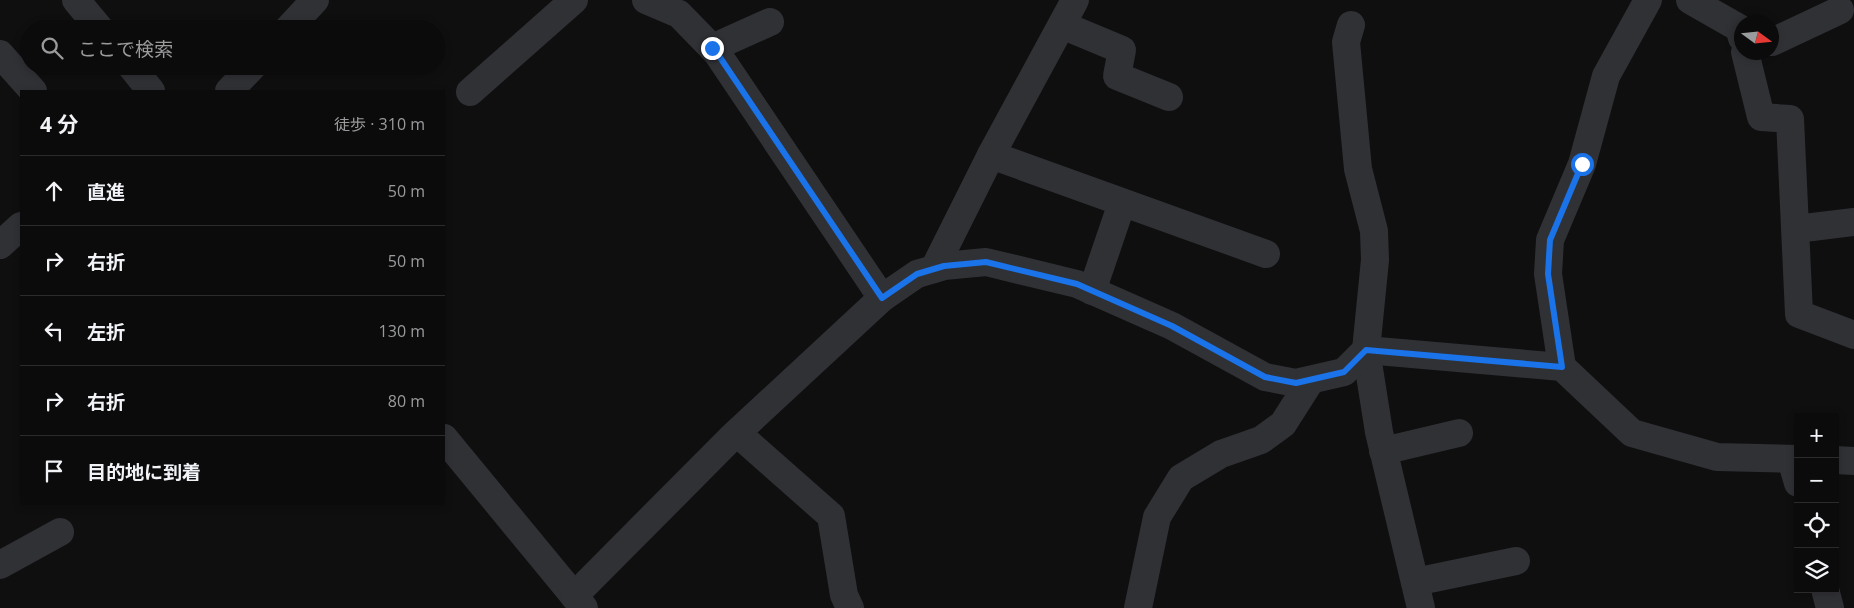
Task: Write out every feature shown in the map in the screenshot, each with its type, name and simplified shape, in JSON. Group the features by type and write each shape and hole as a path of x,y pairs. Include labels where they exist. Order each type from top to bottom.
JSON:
{"street":[{"path":"76,0 93,20"},
{"path":"296,20 315,0"},
{"path":"470,92 574,0"},
{"path":"646,0 682,7 717,53 882,298"},
{"path":"934,269 991,155 1075,0"},
{"path":"1562,367 1548,274 1550,240 1582,164 1606,76 1648,0"},
{"path":"1690,0 1734,34"},
{"path":"1779,39 1840,10"},
{"path":"712,48 770,22"},
{"path":"1062,25 1122,50 1117,76 1169,97"},
{"path":"1351,25 1346,42 1358,169 1374,231 1375,260 1366,350 1383,451 1422,608"},
{"path":"0,54 32,90"},
{"path":"1747,60 1761,117 1790,119 1799,314 1854,335"},
{"path":"138,75 150,90"},
{"path":"230,90 244,75"},
{"path":"991,155 1266,254"},
{"path":"1092,291 1122,203"},
{"path":"1796,229 1854,222"},
{"path":"0,245 20,227"},
{"path":"445,439 579,602 737,433 882,298 917,274 944,266 986,262 1077,284 1172,326 1265,377 1296,383 1344,372 1366,350 1562,367 1632,432 1718,457 1794,467"},
{"path":"1138,608 1156,517 1181,478 1221,454 1261,440 1283,424 1311,380"},
{"path":"737,433 831,516 844,595 850,608"},
{"path":"1383,451 1459,433"},
{"path":"1839,460 1854,461"},
{"path":"0,565 60,532"},
{"path":"1415,582 1516,561"},
{"path":"1826,593 1830,608"}],"route":[{"path":"712,48 882,298 917,274 944,266 986,262 1077,284 1172,326 1265,377 1296,383 1344,372 1366,350 1562,367 1548,274 1550,240 1582,164"}]}
